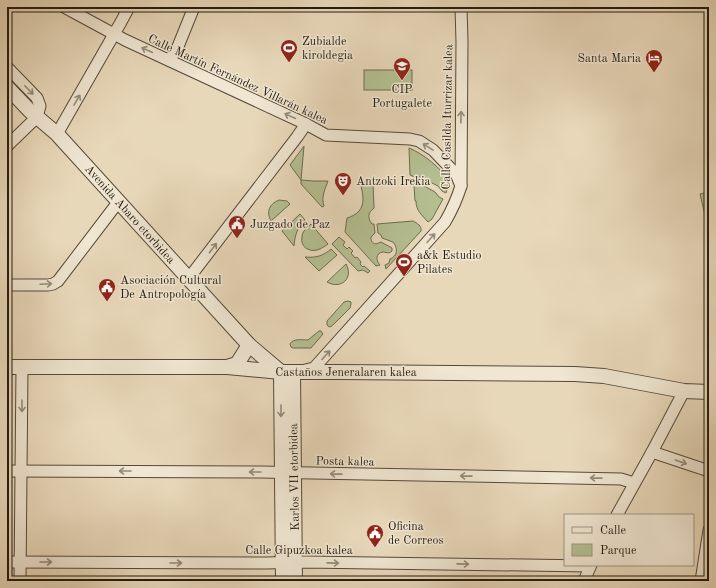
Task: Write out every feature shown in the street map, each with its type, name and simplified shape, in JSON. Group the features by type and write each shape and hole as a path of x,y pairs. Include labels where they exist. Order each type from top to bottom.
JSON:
{"street":[{"name":"Calle Martín Fernández Villarán kalea","path":"64,7 114,34 306,124 326,135 410,139 419,141 433,150 456,174 461,186"},
{"path":"58,134 129,7"},
{"path":"169,60 177,49 194,7"},
{"name":"Calle Casilda Iturrizar kalea","path":"287,372 314,368 445,222 452,211 461,186 461,7"},
{"path":"7,67 37,98 40,106 37,117 7,146"},
{"name":"Avenida Abaro etorbidea","path":"7,87 37,117 58,134 250,345 287,372"},
{"path":"189,278 306,124"},
{"path":"7,285 52,284 58,281 119,201"},
{"path":"226,368 237,364 250,345"},
{"name":"Castaños Jeneralaren kalea","path":"7,367 226,368 287,372 503,373 604,376 684,391 709,392"},
{"path":"20,581 22,367"},
{"name":"Karlos VII etorbidea","path":"287,372 289,563 295,581"},
{"path":"618,514 684,391"},
{"path":"652,452 709,471"},
{"name":"Posta kalea","path":"7,471 288,472 621,479 634,483"},
{"path":"700,581 706,566 709,530"},
{"name":"Calle Gipuzkoa kalea","path":"7,562 564,566"},
{"name":"Karlos VII etorbidea","path":"283,581 289,563"},
{"path":"584,581 590,566"}],"green space":[{"path":"364,70 412,70 412,90 364,90"},
{"path":"304,146 301,180 290,165"},
{"path":"409,148 426,158 442,172 449,182 446,193 438,186 420,177 410,175"},
{"path":"301,180 328,181 323,196 324,206 322,207 301,184"},
{"path":"360,182 373,183 374,208 369,215 370,222 374,224 375,233 371,237 372,241 376,244 381,242 392,248 392,251 389,253 383,252 377,255 380,265 376,266 345,232 347,218 358,212 361,208 363,199"},
{"path":"419,183 435,192 443,199 432,219 428,222 418,210 415,201 414,185"},
{"path":"709,192 709,232 700,194"},
{"path":"279,200 287,201 290,204 271,221 269,218 269,209"},
{"path":"300,214 305,220 297,232 294,246 282,231"},
{"path":"413,221 420,226 421,231 386,269 385,265 389,263 390,259 396,254 395,244 382,238 378,233 377,224"},
{"path":"311,224 328,244 317,250 308,249 302,244 302,235"},
{"path":"339,237 345,242 343,245 347,249 349,247 353,251 351,253 355,258 357,257 361,262 360,264 370,271 368,273 363,270 358,271 332,244"},
{"path":"331,249 337,255 319,271 305,257 319,256"},
{"path":"346,264 348,274 345,281 337,285 327,282"},
{"path":"344,302 351,302 350,308 333,325 330,327 328,326 327,321"},
{"path":"319,331 323,334 311,348 291,347 291,342 308,340"}],"place":[{"name":"Zubialde kiroldegia","path":"289,63"},
{"name":"Santa Maria","path":"654,73"},
{"name":"CIP Portugalete","path":"402,81"},
{"name":"Antzoki Irekia","path":"343,196"},
{"name":"Juzgado de Paz","path":"237,239"},
{"name":"a&k Estudio Pilates","path":"404,277"},
{"name":"Asociación Cultural De Antropología","path":"107,302"},
{"name":"Oficina de Correos","path":"375,548"}]}
